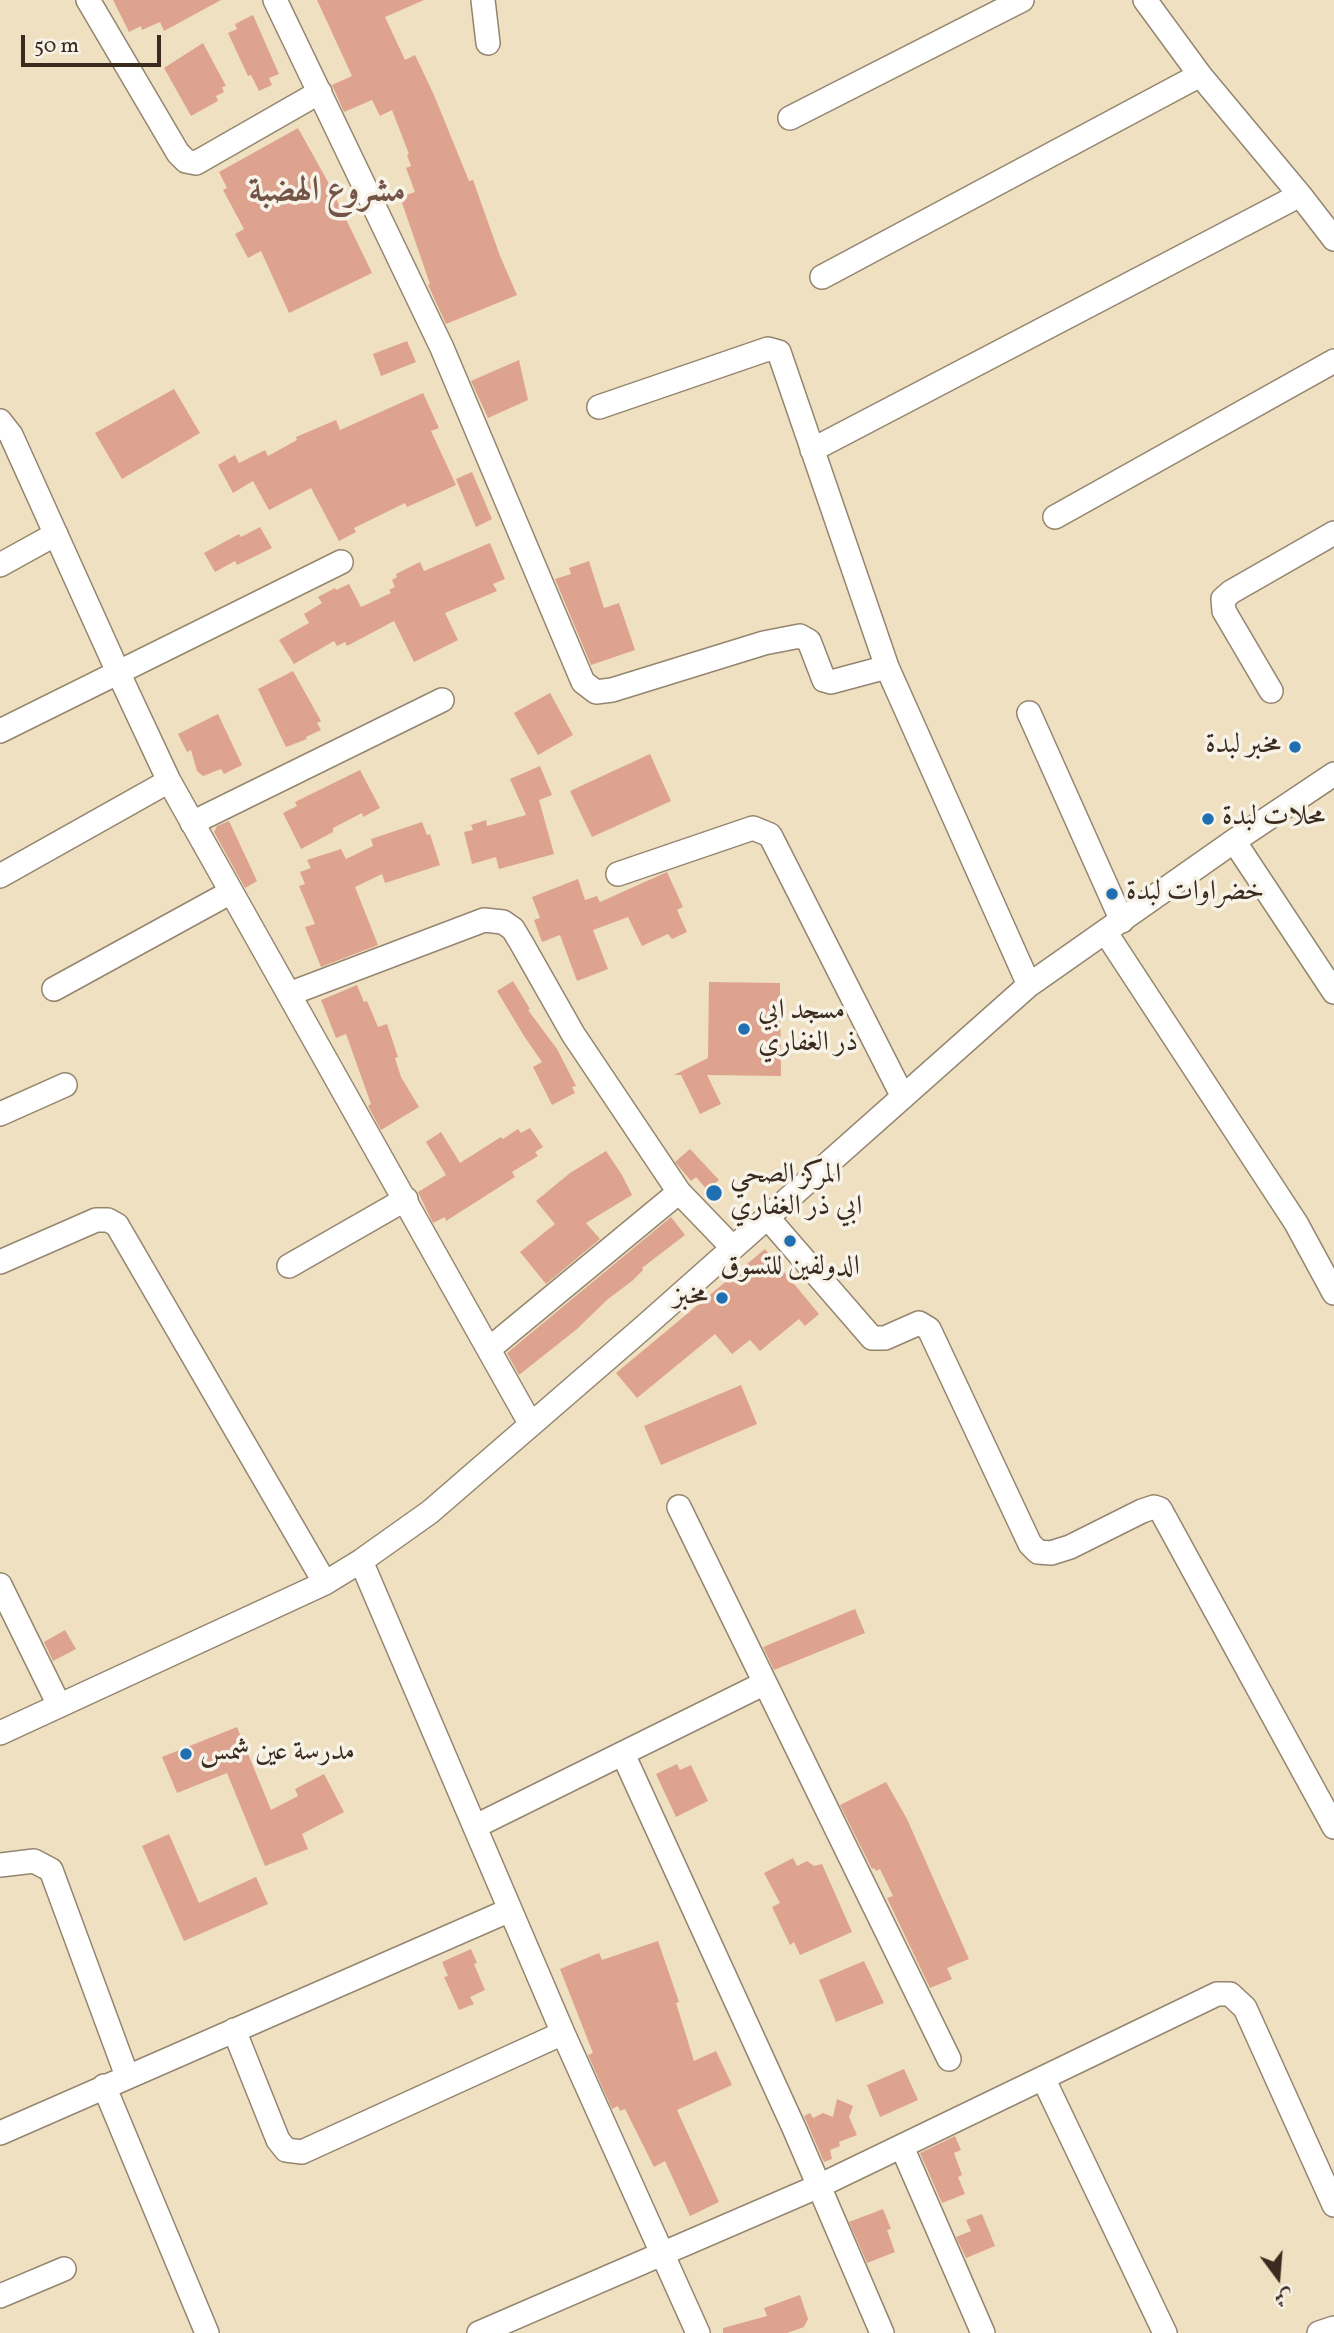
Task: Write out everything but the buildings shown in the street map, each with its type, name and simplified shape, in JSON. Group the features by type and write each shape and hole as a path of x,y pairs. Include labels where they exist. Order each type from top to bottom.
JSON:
{"street":[{"path":"88,0 178,153 186,161 196,163 320,92"},
{"path":"275,0 442,348 583,682 596,692 612,690 764,643 800,636 809,641 824,680 831,682 887,667"},
{"path":"483,0 488,43"},
{"path":"790,118 1022,0"},
{"path":"1145,0 1200,75 1334,239"},
{"path":"822,277 1200,75"},
{"path":"812,450 1300,195"},
{"path":"599,407 768,349 779,352 887,667 1029,985"},
{"path":"1055,517 1334,361"},
{"path":"0,421 11,435 169,781 530,1423"},
{"path":"0,565 55,534"},
{"path":"1271,691 1224,611 1223,598 1332,539"},
{"path":"0,732 341,562"},
{"path":"192,823 442,699"},
{"path":"1029,713 1114,927 1296,1223 1334,1293"},
{"path":"0,1733 325,1583 430,1512 1029,985 1334,774"},
{"path":"0,876 169,781"},
{"path":"618,874 753,828 770,835 903,1097"},
{"path":"1234,841 1334,992"},
{"path":"54,989 231,892"},
{"path":"289,994 484,920 503,922 513,929 523,944 573,1034 679,1192 733,1248"},
{"path":"0,1114 65,1085"},
{"path":"489,1349 679,1192"},
{"path":"289,1266 406,1199"},
{"path":"768,1217 872,1338 885,1338 919,1323 929,1329 1030,1544 1038,1552 1051,1553 1070,1547 1142,1511 1154,1507 1160,1509 1334,1827"},
{"path":"0,1262 96,1220 107,1220 117,1225 325,1583"},
{"path":"679,1507 949,2059"},
{"path":"361,1561 563,2033 698,2333"},
{"path":"0,1585 59,1705"},
{"path":"476,1826 765,1683"},
{"path":"623,1754 819,2186 882,2333"},
{"path":"0,1865 34,1861 51,1870 127,2076"},
{"path":"0,2133 510,1910"},
{"path":"480,2333 819,2186 1217,1994 1230,1994 1245,2008 1334,2205"},
{"path":"234,2030 278,2140 286,2150 302,2152 563,2033"},
{"path":"1043,2078 1166,2333"},
{"path":"104,2086 207,2333"},
{"path":"902,2147 984,2333"},
{"path":"0,2297 64,2269"},
{"path":"1319,2333 1334,2328"}],"place":[{"name":"مخبر لبدة","path":"1295,747"},
{"name":"محلات لبدة","path":"1208,819"},
{"name":"خضراوات لبدة","path":"1112,894"},
{"name":"مسجد ابي ذر الغفاري","path":"744,1029"},
{"name":"المركز الصحي ابي ذر الغفاري","path":"714,1193"},
{"name":"الدولفين للتسوق","path":"790,1241"},
{"name":"مخبز","path":"722,1298"},
{"name":"مدرسة عين شمس","path":"186,1754"}],"district":[{"name":"مشروع الهضبة","path":"327,194"}]}
